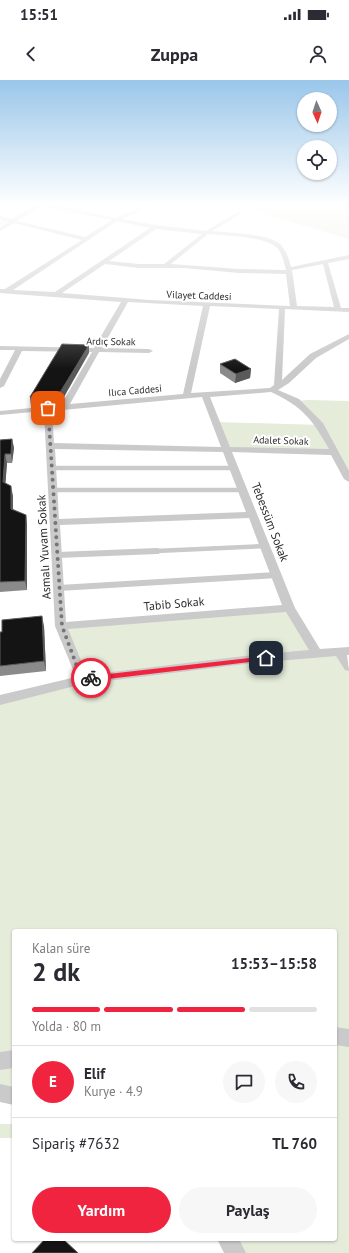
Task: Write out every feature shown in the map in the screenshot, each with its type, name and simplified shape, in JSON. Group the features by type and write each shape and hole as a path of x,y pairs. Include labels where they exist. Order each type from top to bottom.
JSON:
{"street":[{"path":"2,291 54,259"},
{"path":"56,294 109,259"},
{"path":"166,265 174,259"},
{"path":"284,259 288,271 294,308"},
{"path":"104,262 140,266 166,265 239,271 288,271 341,259"},
{"path":"325,262 338,310"},
{"name":"Vilayet Caddesi","path":"2,291 56,294 125,301 349,310"},
{"path":"64,407 125,301"},
{"path":"186,396 207,305"},
{"path":"275,389 282,308"},
{"path":"275,389 313,356 349,336"},
{"name":"Ardıç Sokak","path":"0,348 19,350 149,351"},
{"path":"0,386 19,350"},
{"path":"275,389 296,401 320,425 349,479"},
{"name":"Ilıca Caddesi","path":"0,413 275,389"},
{"name":"Tebessüm Sokak","path":"205,395 228,449 289,608 317,654"},
{"name":"Asmalı Yuvam Sokak","path":"48,408 62,626 82,680"},
{"name":"Adalet Sokak","path":"51,446 335,452"},
{"path":"56,522 253,515"},
{"name":"Tabib Sokak","path":"62,626 289,608"},
{"path":"0,700 82,680 253,659 344,652 349,667"},
{"path":"337,1036 349,1038"},
{"path":"0,1061 12,1059"},
{"path":"0,1094 12,1096"},
{"path":"228,1241 236,1253"}],"lane":[{"path":"52,468 235,468"},
{"path":"54,490 244,490"},
{"path":"58,555 265,546"},
{"path":"59,588 277,575"}],"green space":[{"path":"296,401 349,401 349,479 335,452 228,449 217,422 320,425"},
{"path":"289,608 317,654 339,652 349,667 349,1253 236,1253 228,1241 337,1241 337,929 12,929 12,1096 0,1093 0,700 82,680 62,626"},
{"path":"0,1124 12,1124 12,1138 0,1138"}],"building":[{"path":"62,344 89,345 59,394 30,397"},
{"path":"235,359 251,369 236,374 220,364"},
{"path":"12,439 11,454 5,454 3,482 11,486 11,509 26,515 25,581 0,582 0,440"},
{"path":"42,616 44,661 0,666 0,632 2,632 2,620"},
{"path":"43,1241 65,1241 78,1253 32,1253"}],"way so far":[{"path":"48,408 62,626 82,680 91,678"}],"route":[{"path":"91,678 266,658"}]}
